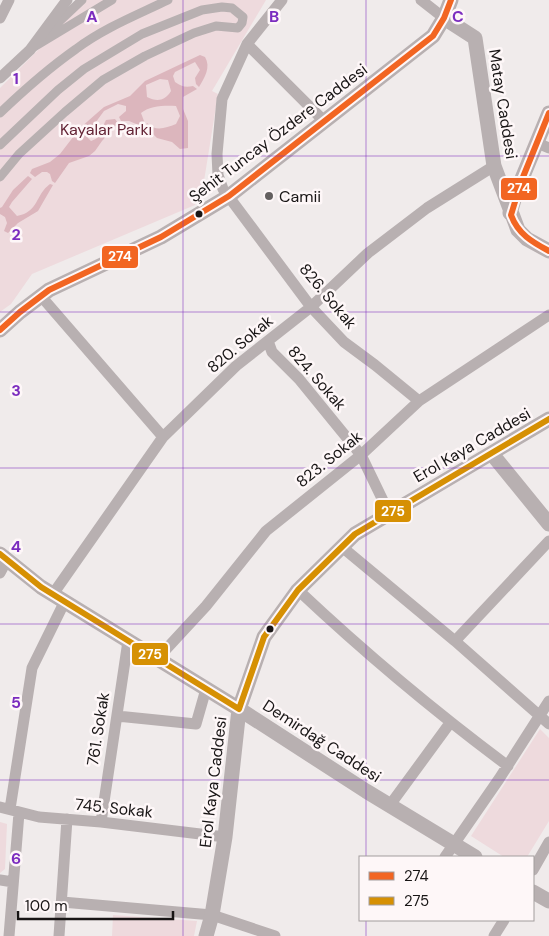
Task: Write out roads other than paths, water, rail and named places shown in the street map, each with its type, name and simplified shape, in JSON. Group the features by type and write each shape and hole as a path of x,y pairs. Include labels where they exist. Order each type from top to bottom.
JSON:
{"street":[{"path":"0,18 9,0"},
{"path":"30,50 67,0"},
{"path":"0,78 82,0"},
{"path":"30,50 112,0"},
{"path":"0,113 26,89 77,48 118,23 168,0"},
{"name":"826. Sokak","path":"282,0 247,44 222,99 217,154 220,182 311,307 344,342 376,365 419,401"},
{"path":"421,0 444,18"},
{"name":"Şehit Tuncay Özdere Caddesi","path":"0,330 40,295 161,237 229,196 432,36 444,18 451,0"},
{"path":"0,146 71,79 142,34 202,10 222,7 232,8 243,16 242,23 238,28 216,26 194,33 145,56 103,80 19,154 0,177"},
{"name":"Matay Caddesi","path":"444,18 475,38 494,166 518,230 526,240 549,251"},
{"path":"247,44 325,122"},
{"path":"510,212 516,194 543,145 549,113"},
{"name":"820. Sokak","path":"9,936 13,882 10,810 32,668 59,598 163,438 236,366 311,307 368,253 427,208 494,166"},
{"path":"40,295 163,438"},
{"name":"823. Sokak","path":"157,659 206,606 266,531 361,455 419,401 549,315"},
{"name":"824. Sokak","path":"268,341 272,352 299,379 361,455 389,512"},
{"name":"Erol Kaya Caddesi","path":"206,936 212,915 225,837 239,709 264,637 298,590 355,534 389,512 492,454 549,419"},
{"path":"492,454 549,524"},
{"path":"455,641 549,541"},
{"path":"342,547 455,641 549,724"},
{"name":"Demirdağ Caddesi","path":"2,562 239,709 390,806 473,856"},
{"path":"298,590 398,680 450,723 508,766"},
{"name":"761. Sokak","path":"101,822 128,641"},
{"path":"117,716 196,724 206,689"},
{"path":"446,856 508,766 549,701"},
{"path":"390,806 450,723"},
{"name":"745. Sokak","path":"10,810 39,817 101,822 225,837"},
{"path":"59,936 67,819"},
{"path":"534,868 549,842"},
{"path":"0,880 13,882"},
{"path":"534,893 549,901"},
{"path":"62,902 212,915 275,936"},
{"path":"494,936 503,921"}],"place":[{"name":"Camii","path":"269,196"}],"park label":[{"name":"Kayalar Parkı","path":"106,129"}]}
